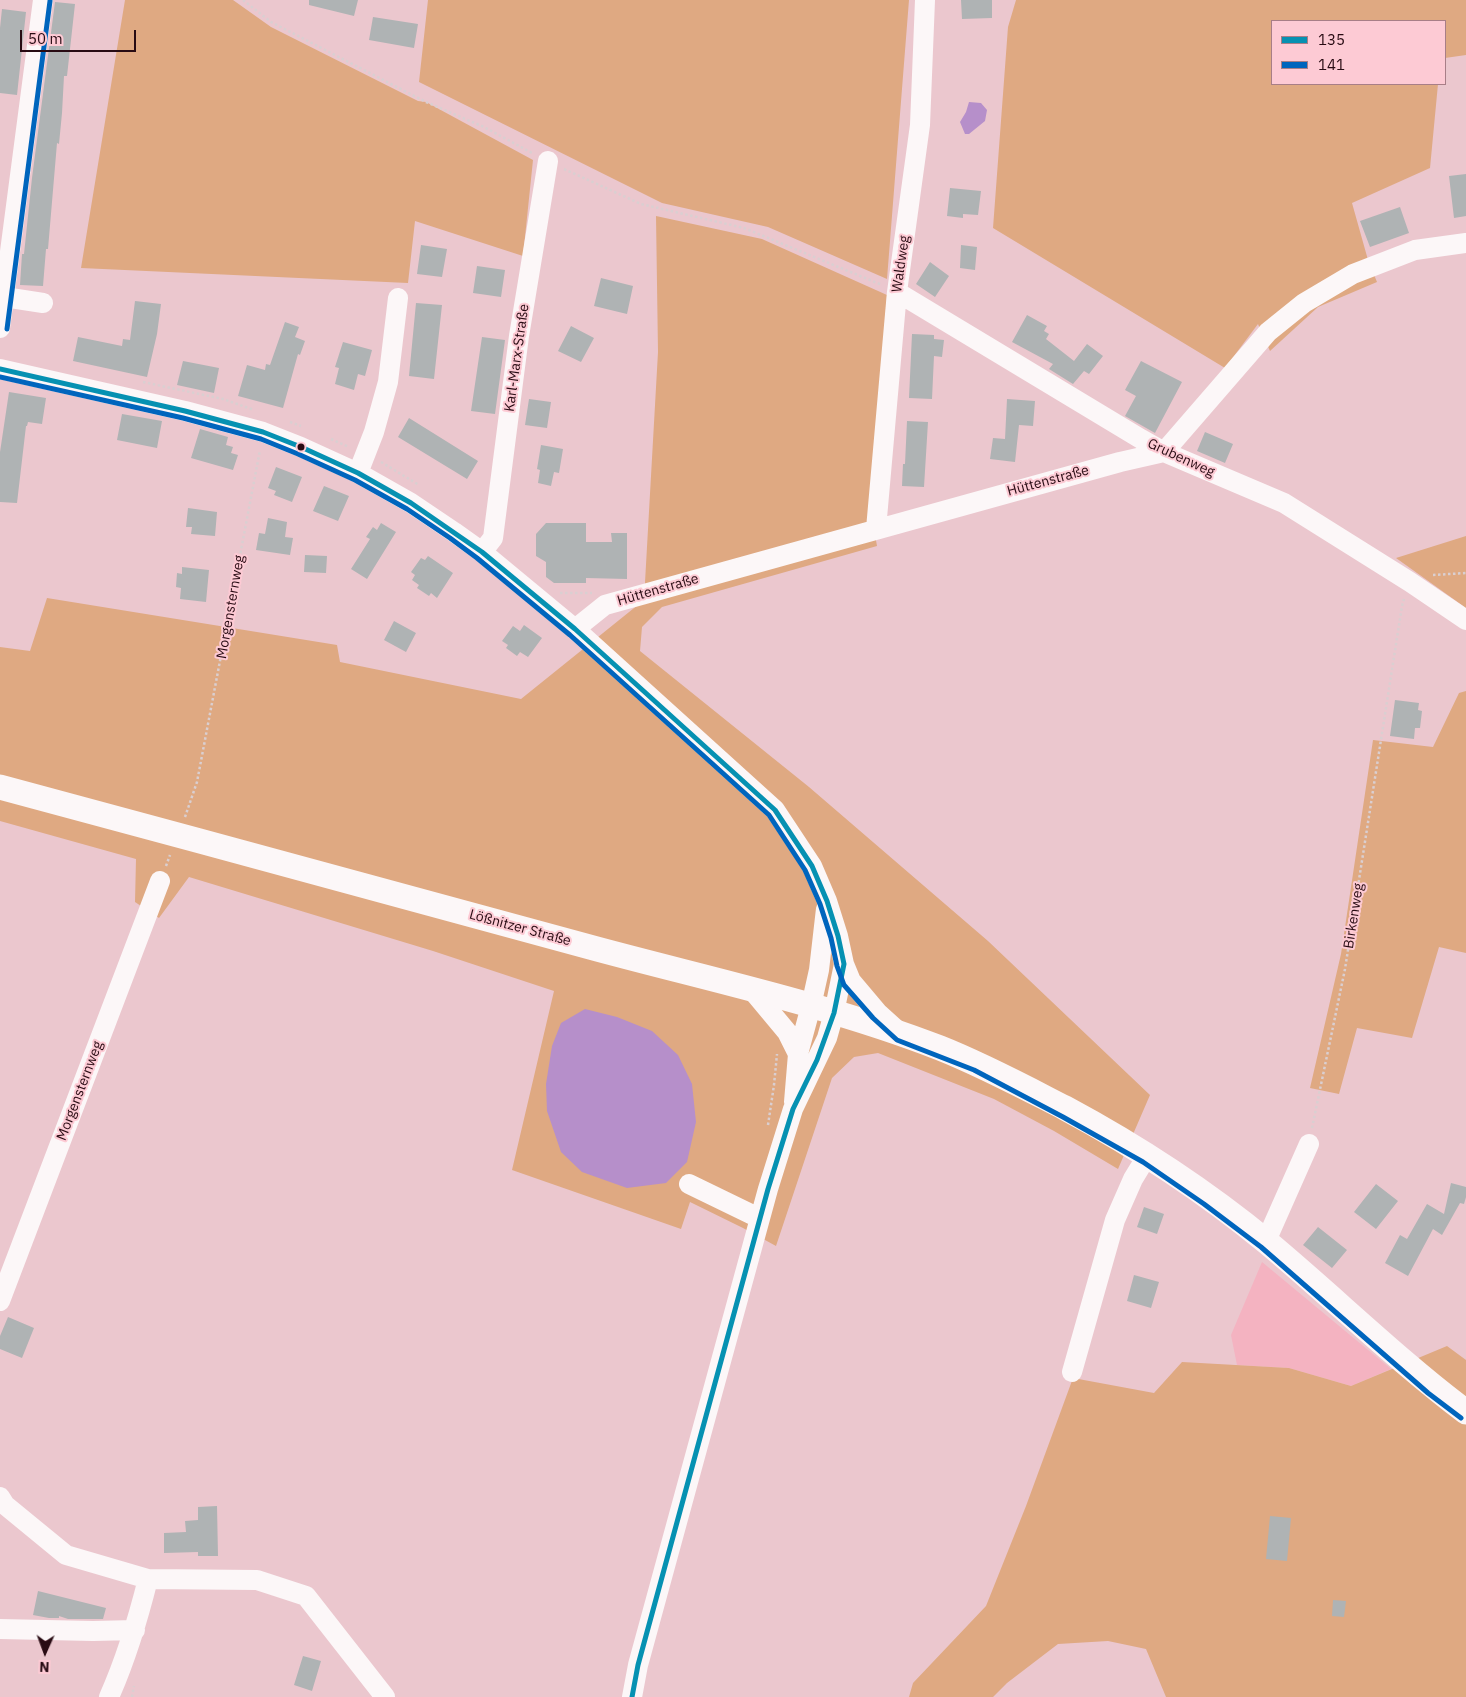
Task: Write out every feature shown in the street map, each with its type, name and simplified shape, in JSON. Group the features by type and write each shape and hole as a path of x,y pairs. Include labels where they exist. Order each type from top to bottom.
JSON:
{"main road":[{"name":"Lößnitzer Straße","path":"0,787 823,1009 902,1034 977,1063 1067,1110 1147,1156"},
{"path":"1147,1156 1208,1198 1266,1242 1433,1387 1466,1412"}],"street":[{"path":"0,328 43,0"},
{"name":"Waldweg","path":"876,529 897,292 920,125 925,0"},
{"name":"Karl-Marx-Straße","path":"482,552 492,538 519,336 548,162"},
{"path":"1164,452 1268,332 1304,303 1353,274 1415,250 1466,243"},
{"name":"Grubenweg","path":"897,292 1164,452 1284,503 1419,579 1466,620"},
{"path":"4,297 43,303"},
{"path":"358,473 374,432 388,382 398,298"},
{"path":"0,369 186,411 263,432 358,473 411,503 482,552 575,630 774,810 812,866 827,901 838,936 844,964 851,981 878,1013 902,1034"},
{"name":"Hüttenstraße","path":"575,630 605,605 1120,462 1164,452"},
{"name":"Morgensternweg","path":"0,1301 160,881"},
{"path":"632,1697 644,1646 760,1218 793,1109 817,1060 823,1009 819,970 827,901"},
{"path":"793,1109 798,1054 823,1009 844,964"},
{"path":"752,990 787,1032 798,1054"},
{"path":"1266,1242 1308,1144"},
{"path":"1072,1372 1115,1220 1133,1179 1147,1156"},
{"path":"689,1184 760,1218"},
{"path":"0,1497 4,1505 66,1555 148,1579 257,1580 306,1596 385,1697"},
{"path":"109,1697 135,1630 148,1579"},
{"path":"0,1629 135,1630"}],"path":[{"name":"Morgensternweg","path":"197,782 263,432"},
{"path":"1419,579 1466,573"},
{"name":"Birkenweg","path":"1308,1144 1346,969 1402,606 1419,579"},
{"path":"767,1128 777,1055 787,1032"}],"shaded area":[{"path":"125,0 233,0 271,27 418,101 426,102 533,160 523,256 415,221 408,283 81,268"},
{"path":"428,0 909,0 887,279 768,227 662,203 419,82"},
{"path":"1016,0 1466,0 1466,55 1446,58 1446,20 1271,20 1271,85 1438,85 1430,168 1352,203 1368,260 1377,282 1318,307 1270,351 1258,324 1225,368 993,228 1008,27"},
{"path":"969,102 981,103 987,110 985,121 969,134 965,134 960,122"},
{"path":"656,216 762,239 887,295 871,512 877,546 662,607 642,627 640,651 809,787 988,941 1150,1095 1118,1169 1054,1131 994,1099 878,1053 854,1057 832,1078 776,1246 690,1202 681,1229 512,1170 554,991 433,951 189,877 159,918 135,902 136,859 0,821 0,647 30,651 47,598 337,645 340,662 521,699 644,600 658,352"},
{"path":"1466,536 1466,608 1396,558"},
{"path":"1466,691 1466,953 1439,947 1412,1038 1357,1028 1339,1094 1310,1088 1341,954 1373,740 1433,747 1459,693"},
{"path":"585,1009 617,1017 652,1031 678,1055 692,1084 696,1122 687,1162 666,1183 627,1188 582,1172 561,1152 547,1111 546,1084 552,1046 561,1023"},
{"path":"1262,1262 1391,1369 1351,1386 1289,1368 1237,1365 1231,1335"},
{"path":"1447,1346 1466,1360 1466,1697 1166,1697 1146,1649 1108,1641 1058,1644 1007,1683 993,1697 909,1697 913,1683 986,1606 1026,1506 1073,1378 1154,1393 1182,1362 1289,1368 1351,1386"}],"building":[{"path":"309,0 358,0 354,16 309,5"},
{"path":"961,0 992,0 992,18 962,19"},
{"path":"55,2 75,4 67,76 64,76 48,249 46,249 43,286 20,285 22,254 24,254"},
{"path":"2,9 26,12 17,95 0,93 0,28"},
{"path":"373,17 418,24 414,48 369,40"},
{"path":"1466,174 1466,216 1454,218 1449,176"},
{"path":"950,188 981,191 978,215 963,214 963,218 947,216"},
{"path":"1400,207 1409,233 1370,247 1360,221"},
{"path":"421,245 447,249 442,277 417,274"},
{"path":"961,245 977,247 975,270 960,268"},
{"path":"930,262 949,276 935,297 916,284"},
{"path":"477,266 505,270 501,297 473,293"},
{"path":"601,278 633,286 627,314 594,306"},
{"path":"135,301 161,304 157,334 147,377 73,361 78,337 122,346 123,339 130,340"},
{"path":"416,303 442,305 434,379 409,376"},
{"path":"1027,315 1047,326 1044,331 1049,334 1046,339 1074,361 1087,344 1103,356 1089,374 1084,371 1073,384 1049,369 1053,364 1012,342"},
{"path":"285,322 299,327 295,337 305,341 300,355 298,354 283,408 238,396 247,365 265,370 266,364 270,365"},
{"path":"571,326 594,338 581,362 558,351"},
{"path":"912,334 934,335 934,339 944,340 942,357 934,356 932,399 909,398"},
{"path":"482,337 505,340 495,414 471,411"},
{"path":"343,342 372,350 365,376 358,374 354,390 335,384 339,368 335,367"},
{"path":"183,361 219,368 214,393 177,385"},
{"path":"1141,361 1182,382 1155,433 1125,416 1136,396 1125,390"},
{"path":"9,392 46,398 42,424 28,422 26,426 17,503 0,502 0,452"},
{"path":"529,399 551,402 547,428 525,425"},
{"path":"1007,399 1035,401 1033,426 1019,425 1015,462 990,459 993,438 1005,439"},
{"path":"122,414 162,421 157,448 117,440"},
{"path":"409,418 478,461 467,479 398,437"},
{"path":"907,421 928,422 924,487 902,486"},
{"path":"200,429 228,437 226,445 233,447 231,453 238,455 233,470 191,458"},
{"path":"1205,432 1233,444 1225,463 1197,451"},
{"path":"541,445 563,449 559,473 554,472 551,486 538,483 540,470 537,469"},
{"path":"276,467 302,477 292,502 274,495 276,491 268,488"},
{"path":"324,486 349,496 338,521 313,511"},
{"path":"188,508 217,512 215,536 191,534 192,527 186,527"},
{"path":"268,518 287,522 285,537 293,538 290,555 256,550 259,533 265,534"},
{"path":"381,523 396,532 367,579 351,569 370,539 366,537 373,527 377,530"},
{"path":"546,523 586,523 586,542 612,542 611,533 627,533 627,579 586,578 586,583 554,583 546,577 546,562 536,556 536,534"},
{"path":"305,555 327,556 326,573 304,572"},
{"path":"428,556 453,573 437,598 431,593 429,596 417,588 419,585 412,580 415,575 411,572 421,558 425,560"},
{"path":"182,567 209,570 206,602 180,599 181,588 176,587 177,573 182,574"},
{"path":"394,621 416,633 406,652 384,640"},
{"path":"524,625 542,638 528,657 520,652 517,656 506,648 508,645 502,641 513,626 520,631"},
{"path":"1395,700 1419,703 1418,710 1422,711 1420,728 1415,728 1414,739 1390,736"},
{"path":"1451,1183 1466,1187 1466,1197 1464,1204 1460,1203 1442,1235 1433,1229 1408,1276 1385,1263 1400,1235 1407,1239 1427,1204 1444,1214"},
{"path":"1376,1184 1398,1201 1376,1229 1354,1212"},
{"path":"1144,1207 1164,1214 1157,1234 1137,1227"},
{"path":"1318,1227 1347,1250 1332,1268 1303,1245"},
{"path":"1134,1275 1159,1282 1151,1308 1127,1301"},
{"path":"8,1317 34,1328 22,1358 0,1349 0,1336"},
{"path":"217,1506 218,1556 198,1556 198,1552 164,1553 164,1533 186,1532 185,1521 198,1520 198,1507"},
{"path":"1270,1516 1291,1518 1287,1561 1266,1559"},
{"path":"38,1591 106,1608 103,1619 68,1619 59,1616 59,1618 49,1618 33,1615"},
{"path":"1333,1600 1346,1601 1344,1617 1332,1616"},
{"path":"303,1656 321,1661 312,1691 294,1685"}],"transit line":[{"name":"141","path":"7,329 50,1"},
{"name":"135","path":"0,369 185,411 263,432 358,473 411,503 482,552 575,629 775,810 812,866 827,901 838,936 844,964 834,1013 817,1060 793,1109 768,1189 638,1665 632,1697"},
{"name":"141","path":"0,377 183,418 261,439 355,480 407,509 450,538 570,635 769,815 805,870 820,904 844,985 873,1018 897,1040 974,1070 1143,1162 1204,1204 1261,1247 1428,1393 1461,1418"}]}
